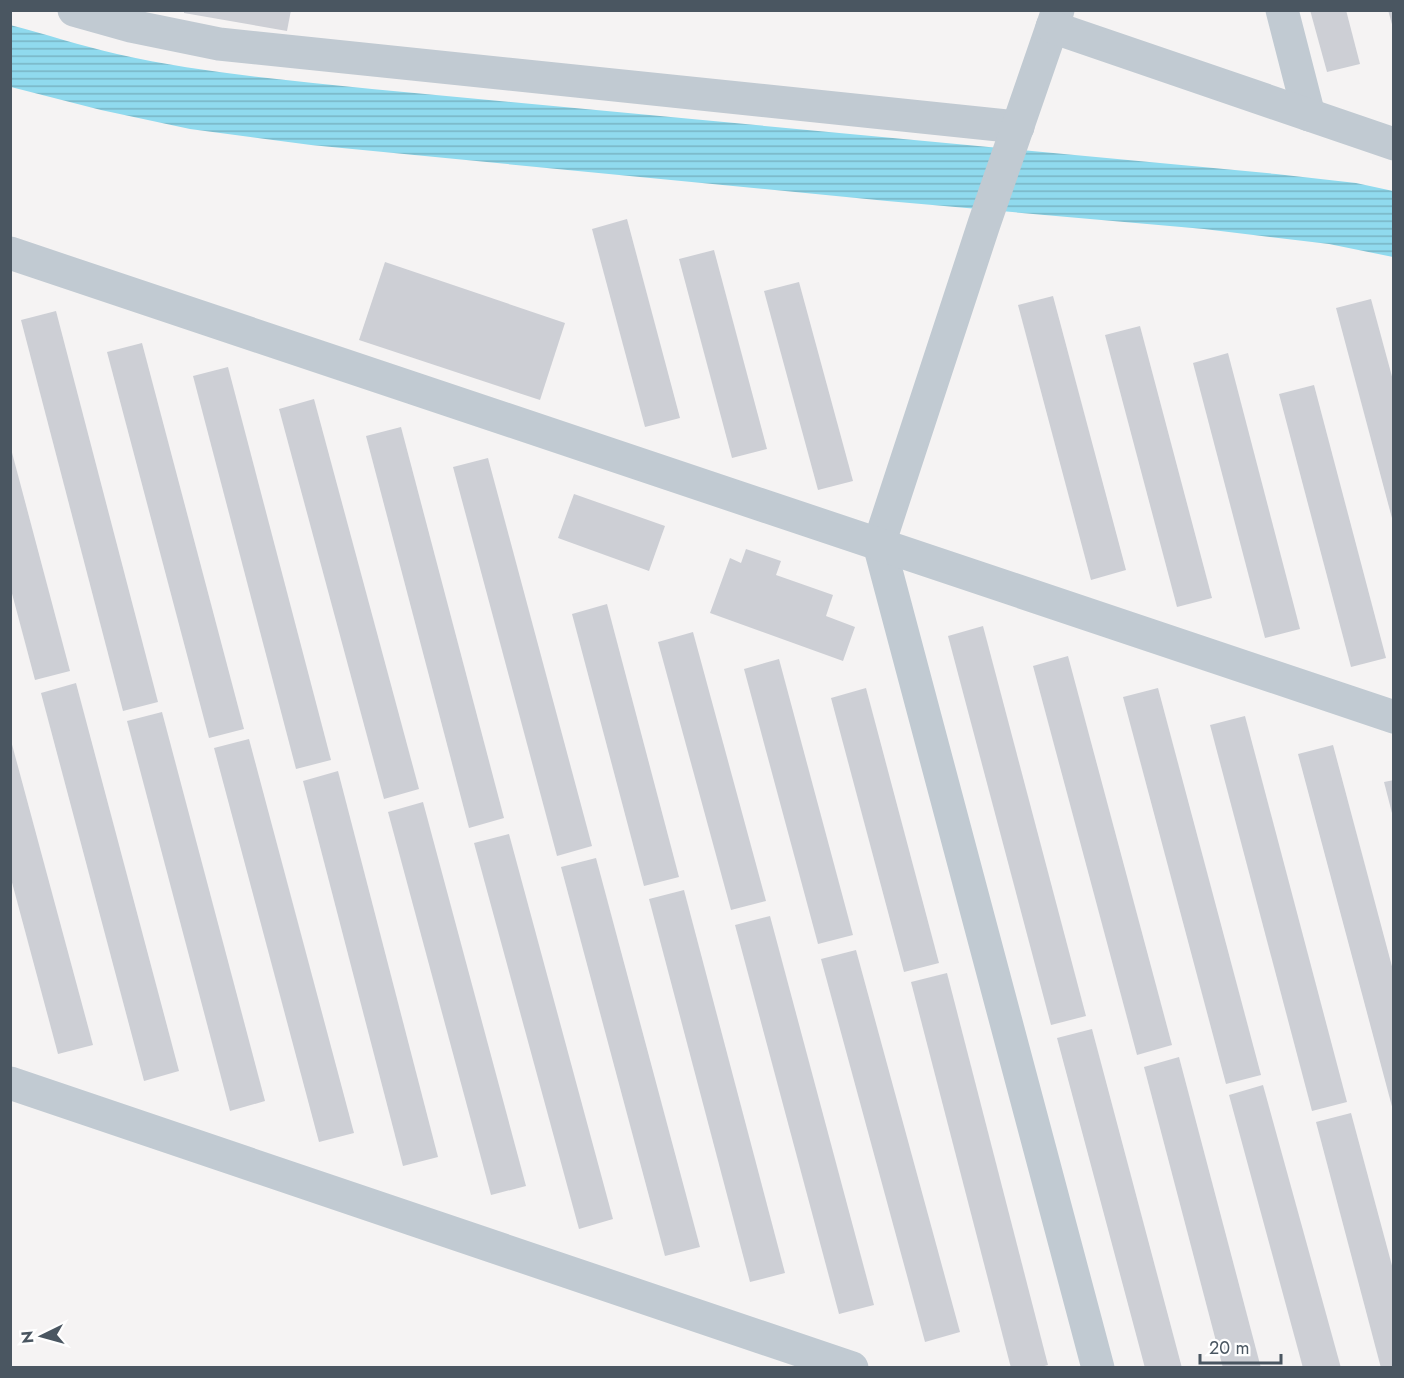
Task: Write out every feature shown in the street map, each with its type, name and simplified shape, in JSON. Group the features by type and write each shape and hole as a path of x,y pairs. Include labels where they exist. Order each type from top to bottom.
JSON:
{"lane":[{"path":"75,10 131,26 219,44 1014,137"},
{"path":"1282,10 1309,115"},
{"path":"1098,1368 879,544 984,224 1055,19 1309,115 1394,144"},
{"path":"10,253 1394,717"},
{"path":"10,1083 852,1368"}],"water":[{"path":"10,25 149,61 244,75 1356,183 1393,191 1393,257 1329,244 1204,229 887,201 311,145 190,129 101,110 11,87"}],"building":[{"path":"184,10 291,10 287,31 184,13"},
{"path":"1310,10 1346,10 1360,64 1327,72"},
{"path":"1388,10 1394,10 1394,28 1393,28"},
{"path":"627,219 680,418 645,427 592,229"},
{"path":"714,250 767,449 732,458 679,259"},
{"path":"385,262 565,323 540,400 359,340"},
{"path":"799,282 853,481 818,490 764,291"},
{"path":"1053,296 1126,570 1091,580 1018,305"},
{"path":"1371,299 1394,384 1393,522 1336,308"},
{"path":"56,311 158,702 123,711 21,320"},
{"path":"1140,326 1212,598 1177,607 1105,335"},
{"path":"142,343 244,729 209,738 107,352"},
{"path":"1228,353 1300,629 1265,638 1193,363"},
{"path":"228,367 331,760 296,769 193,376"},
{"path":"1314,385 1386,658 1351,667 1279,394"},
{"path":"314,399 419,789 384,799 279,409"},
{"path":"401,427 504,818 469,828 366,436"},
{"path":"10,445 70,671 35,680 10,586"},
{"path":"488,458 592,846 557,856 453,467"},
{"path":"574,494 665,526 649,571 558,538"},
{"path":"746,549 781,561 776,575 833,595 826,616 855,627 843,661 710,613 730,558 741,563"},
{"path":"607,604 679,877 644,886 572,614"},
{"path":"983,626 1086,1016 1051,1025 948,636"},
{"path":"693,632 766,901 731,910 658,642"},
{"path":"1068,656 1172,1045 1137,1055 1033,666"},
{"path":"779,659 853,935 818,944 744,669"},
{"path":"76,683 179,1071 144,1081 41,693"},
{"path":"866,688 939,963 904,972 831,698"},
{"path":"1158,688 1261,1075 1226,1084 1123,697"},
{"path":"162,712 265,1101 230,1111 127,721"},
{"path":"1245,716 1347,1102 1312,1111 1210,725"},
{"path":"10,737 93,1045 58,1054 10,875"},
{"path":"249,739 354,1133 319,1142 214,748"},
{"path":"1333,745 1394,974 1394,1114 1298,754"},
{"path":"338,771 438,1157 403,1166 303,781"},
{"path":"1394,780 1394,816 1393,817 1384,782"},
{"path":"423,802 526,1186 491,1195 388,812"},
{"path":"509,834 613,1219 579,1229 474,843"},
{"path":"596,858 700,1247 665,1256 561,867"},
{"path":"684,890 785,1273 750,1282 649,899"},
{"path":"770,916 874,1305 839,1314 735,925"},
{"path":"856,950 960,1332 925,1342 821,959"},
{"path":"947,973 1048,1365 1037,1368 1011,1368 911,982"},
{"path":"1092,1029 1182,1368 1145,1368 1057,1038"},
{"path":"1179,1057 1261,1368 1223,1368 1144,1067"},
{"path":"1263,1085 1341,1368 1303,1368 1229,1095"},
{"path":"1351,1113 1394,1273 1394,1368 1381,1368 1316,1122"}]}
